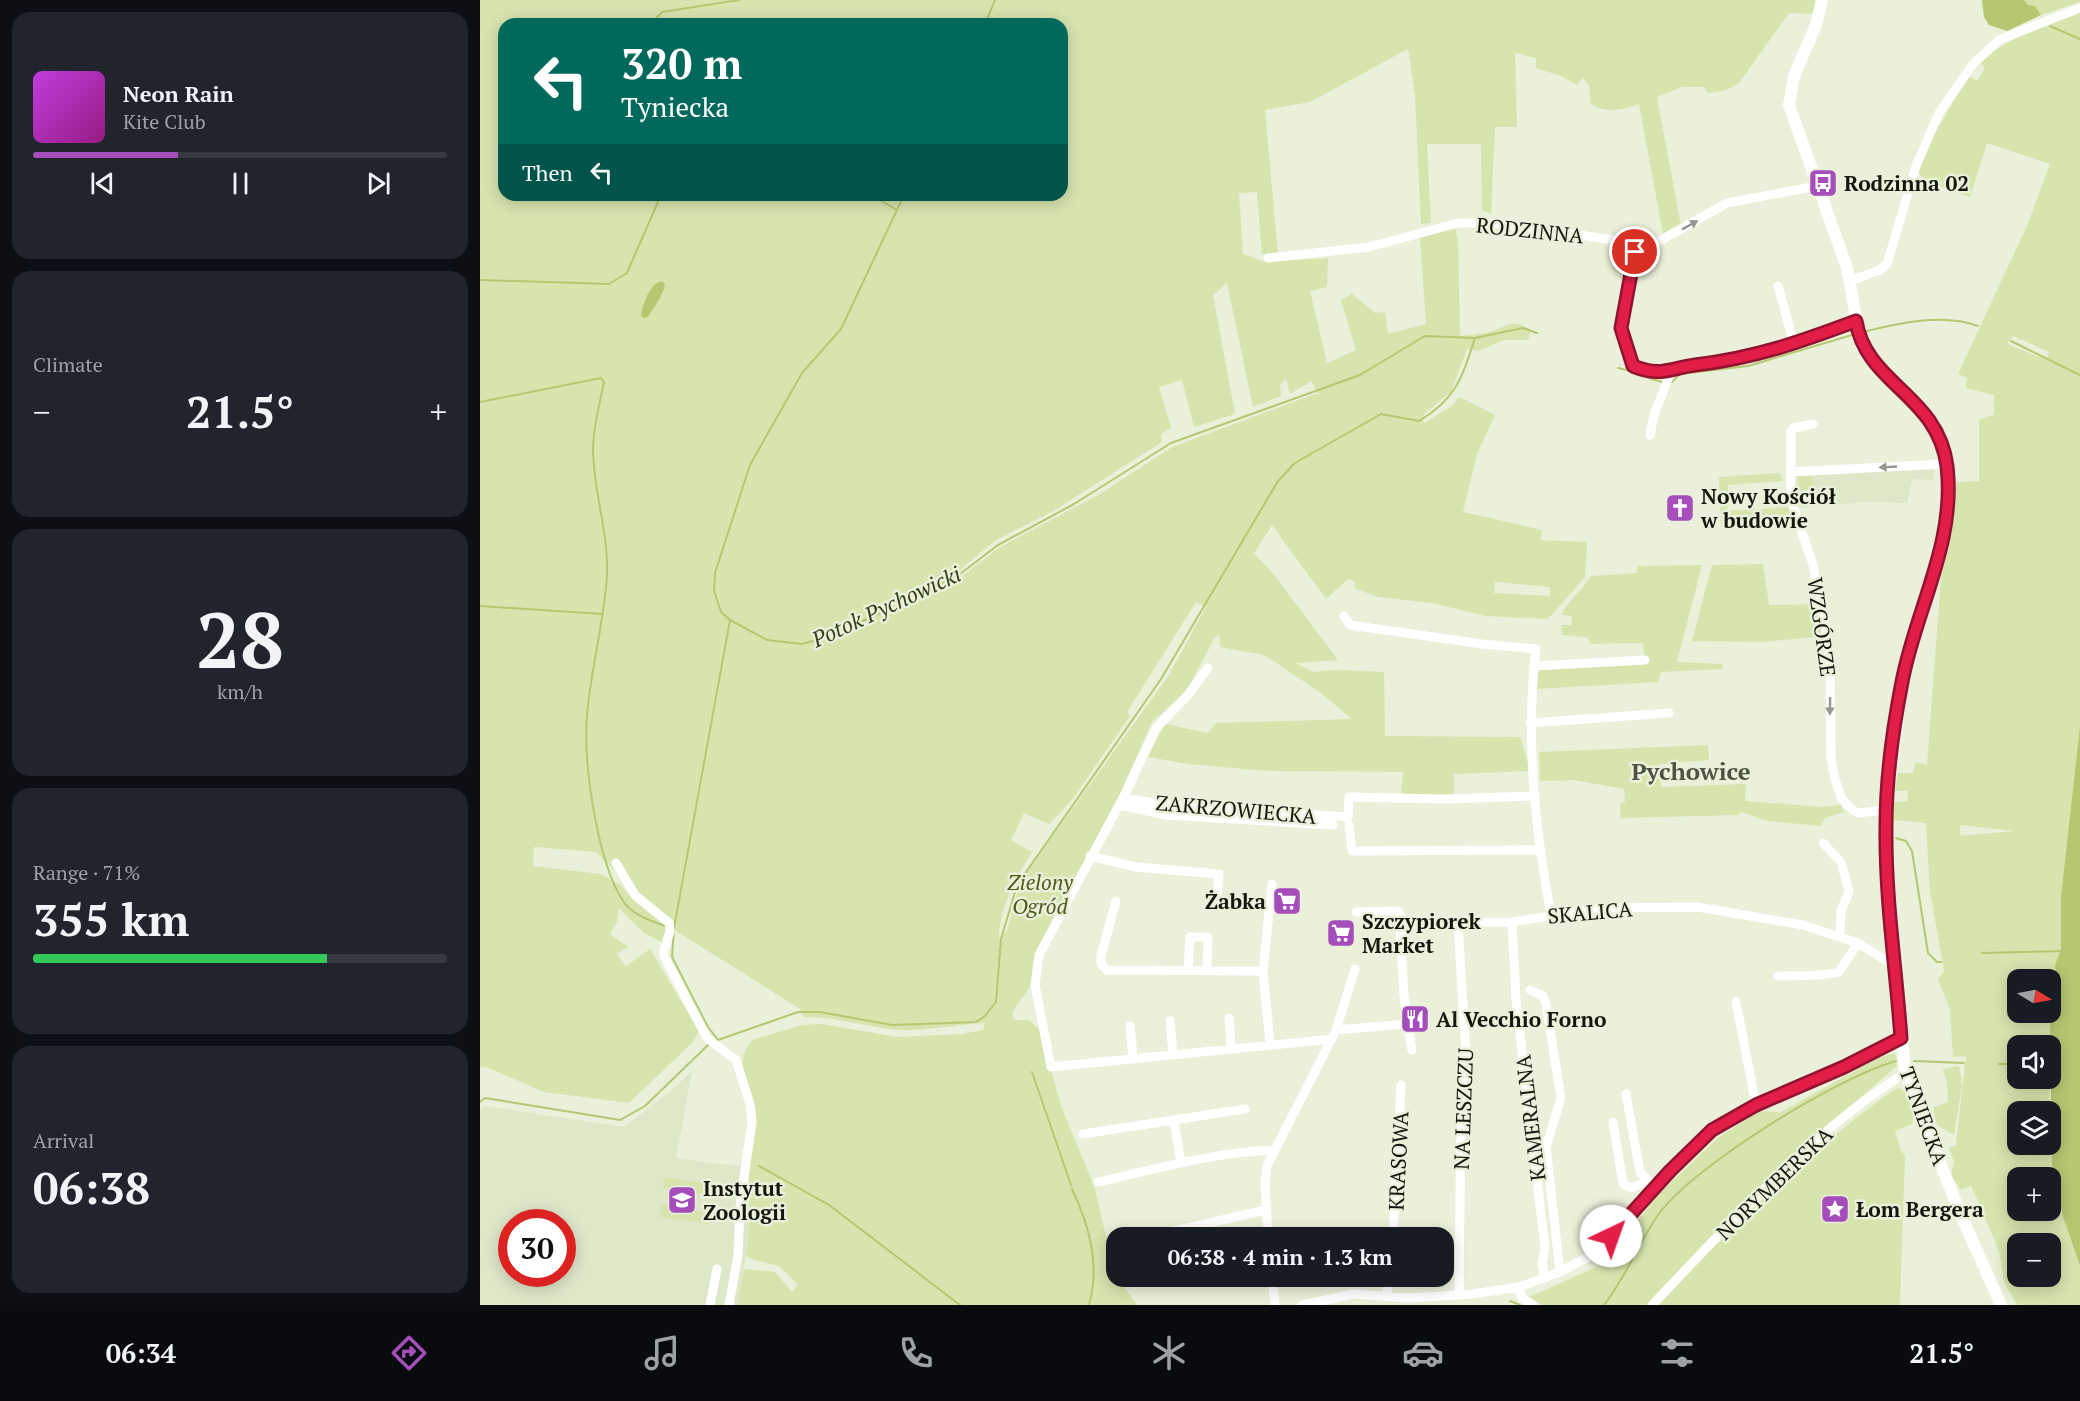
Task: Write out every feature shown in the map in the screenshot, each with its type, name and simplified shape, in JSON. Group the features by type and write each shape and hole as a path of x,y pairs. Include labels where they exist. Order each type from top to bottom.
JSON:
{"street":[{"name":"TYNIECKA","path":"1822,0 1816,25 1789,92 1792,114 1850,281 1858,337 1867,356 1914,400 1930,419 1939,436 1946,464 1947,519 1942,549 1902,682 1886,810 1895,966 1905,1073 1960,1213 2001,1305"},
{"path":"1850,281 1880,270 1887,264 1916,166 1940,114 1980,56 1999,40 2080,8"},
{"path":"1817,186 1727,203 1663,239 1636,248 1621,328 1633,366 1651,373 1764,354 1856,321"},
{"name":"RODZINNA","path":"1268,258 1369,247 1458,223 1491,223 1546,230 1613,240 1636,248"},
{"path":"1778,285 1794,345"},
{"path":"1650,435 1654,414 1671,371"},
{"name":"WZGÓRZE","path":"1813,424 1793,428 1791,431 1789,485 1796,519 1813,565 1830,656 1830,747 1835,779 1842,799 1858,813 1886,810"},
{"path":"1790,472 1946,464"},
{"path":"1344,616 1350,625 1482,644 1536,649 1530,723 1535,796 1551,915"},
{"path":"1534,666 1645,660"},
{"name":"ZAKRZOWIECKA","path":"1133,1058 1052,1067 1035,985 1037,962 1090,856 1121,801 1156,728 1187,696 1208,668"},
{"path":"1530,723 1669,713"},
{"path":"1535,796 1349,797 1352,851 1541,850"},
{"name":"ZAKRZOWIECKA","path":"1121,801 1349,821"},
{"name":"ZAKRZOWIECKA","path":"1121,801 1166,815 1333,825"},
{"path":"1823,843 1841,861 1849,891 1841,911 1840,937"},
{"path":"1090,856 1136,867 1219,874 1217,895 1221,903 1269,905"},
{"path":"616,863 635,895 669,923 670,931 663,954 707,1038 736,1060 750,1104 752,1121 740,1206 738,1255 729,1305"},
{"path":"1270,1044 1263,971 1272,884"},
{"path":"1116,901 1101,956 1104,968 1114,971 1188,969 1263,971"},
{"name":"SKALICA","path":"1406,923 1512,922 1599,908 1697,907 1803,925 1858,943 1895,966"},
{"path":"1356,912 1398,911 1406,923 1400,930 1407,1024 1412,1050"},
{"name":"KAMERALNA","path":"1512,922 1516,1000 1545,1248 1542,1268 1545,1278"},
{"name":"NA LESZCZU","path":"1458,923 1467,1071 1461,1109 1458,1295"},
{"path":"1188,969 1190,937 1208,937 1207,970"},
{"path":"1778,976 1810,974 1823,977 1839,972 1858,943"},
{"path":"1267,1227 1267,1166 1334,1035 1355,969"},
{"path":"1530,990 1543,996 1546,1004 1560,1098 1546,1147 1560,1272"},
{"path":"1736,1002 1756,1105"},
{"path":"1229,1018 1231,1048"},
{"path":"1170,1021 1173,1054"},
{"path":"1130,1026 1133,1058 1270,1044 1407,1024"},
{"path":"1302,1305 1354,1294 1458,1295 1518,1287 1560,1272 1597,1252 1651,1184 1712,1130 1756,1105 1844,1067 1901,1038"},
{"name":"NORYMBERSKA","path":"1652,1305 1783,1171 1850,1111 1905,1073"},
{"name":"KRASOWA","path":"1394,1227 1401,1085"},
{"path":"1626,1095 1640,1172 1651,1184"},
{"path":"1083,1134 1245,1109"},
{"path":"1174,1121 1181,1163"},
{"path":"1613,1122 1623,1184 1631,1188 1651,1184"},
{"path":"1098,1182 1181,1163 1251,1151 1274,1150"},
{"path":"1190,1227 1266,1209"},
{"path":"710,1305 717,1269"},
{"path":"1273,1287 1275,1305"},
{"path":"1387,1296 1388,1287"},
{"path":"1518,1287 1522,1298 1533,1305"}],"shaded area":[{"path":"1982,0 2024,0 2028,5 2035,6 2041,15 2007,31 1989,25 1984,17"},
{"path":"661,281 665,284 664,289 648,317 643,318 641,315 647,295 653,286"},
{"path":"1935,466 1933,480 1912,479 1907,503 1866,502 1797,508 1794,475"},
{"path":"2080,726 2080,1266 2061,1207 2061,1167 2053,1167 2052,1164 2052,1155 2061,1155 2061,1101 2051,1101 2051,1089 2061,1089 2061,1035 2050,1035 2050,1025 2050,1023 2061,1023 2061,969 2055,969 2055,965 2061,950 2061,896"},
{"path":"692,1071 676,1158 750,1168 747,1250 737,1305 480,1305 480,1110 484,1106 624,1127 673,1089"}],"green space":[{"name":"Zielony Ogród","path":"480,0 1818,0 1815,14 1789,13 1739,83 1724,91 1707,93 1705,87 1682,87 1657,97 1681,226 1663,234 1639,104 1614,110 1597,107 1591,104 1589,85 1583,78 1577,85 1561,76 1536,68 1536,58 1515,53 1517,127 1495,127 1491,214 1482,210 1481,144 1427,144 1431,223 1421,224 1415,95 1408,49 1310,102 1265,110 1278,254 1262,254 1257,192 1239,193 1243,254 1266,262 1328,258 1327,287 1310,291 1327,363 1356,350 1341,300 1352,294 1375,313 1385,312 1388,334 1426,324 1420,236 1455,227 1458,240 1460,336 1490,332 1514,324 1531,330 1528,340 1504,340 1478,351 1467,349 1451,392 1423,415 1424,423 1452,406 1459,397 1495,415 1477,454 1463,512 1542,530 1541,540 1587,542 1585,577 1548,619 1486,616 1432,603 1378,597 1354,588 1355,582 1348,579 1326,599 1272,525 1254,553 1275,576 1338,660 1295,663 1314,672 1336,670 1384,672 1385,736 1520,737 1531,771 1454,774 1454,795 1401,795 1403,772 1268,771 1188,764 1148,757 1165,724 1208,733 1216,723 1352,719 1321,693 1263,655 1220,647 1219,635 1214,639 1187,690 1152,722 1119,796 1038,947 1032,984 1012,1012 1014,1020 1029,1020 1040,1030 1061,1106 1094,1186 1106,1235 1106,1287 1124,1287 1137,1305 737,1305 744,1269 775,1272 792,1292 798,1285 779,1266 746,1256 750,1162 755,1125 744,1079 743,1059 752,1040 802,1025 822,1024 897,1037 962,1034 983,1030 985,1023 901,1030 828,1018 803,1017 800,1009 673,929 596,852 534,847 533,866 601,874 621,885 635,902 663,921 668,931 663,943 644,933 619,908 617,922 610,934 628,947 617,954 626,966 650,949 699,1031 693,1042 629,1103 544,1092 486,1067 480,1068","holes":["1227,283 1253,407 1281,396 1280,385 1286,379 1290,394 1311,381 1318,393 1172,447 1098,495 1000,547 960,578 893,610 893,603 956,573 995,541 1055,510 1162,442 1161,434 1171,428 1159,387 1182,380 1194,427 1235,414 1213,295","1495,582 1550,587 1550,596 1494,593","1196,602 1206,607 1169,675 1032,865 1019,886 1007,931 999,938 1005,904 1032,852 1011,840 1024,813 1049,824 1072,800 1130,716 1127,712"]},
{"path":"2024,0 2080,0 2080,2 2041,15 2035,6 2028,5"},
{"path":"2080,11 2080,726 2061,896 2061,951 2055,969 2007,969 2007,1023 2050,1023 2050,1035 2007,1035 2007,1089 2050,1089 2050,1101 2007,1101 2007,1155 2052,1155 2054,1167 2007,1167 2007,1221 2061,1221 2061,1206 2080,1266 2080,1305 2017,1305 2004,1282 1999,1251 1971,1185 1961,1190 1951,1175 1954,1162 1949,1148 1956,1145 1966,1056 1953,1057 1950,1009 1938,980 1944,971 1930,891 1926,823 1894,820 1894,802 1907,801 1908,791 1895,791 1898,773 1913,773 1915,762 1927,765 1941,578 1949,546 1955,482 1979,481 1979,419 1994,415 1994,395 1966,388 1967,378 1958,374 2027,226 2050,164 1987,143 1970,197 1927,182 1917,171 1936,131 1969,76 1977,81 1985,68 1980,62 2015,39","holes":["2013,336 2049,352 2047,360 2007,344","1960,825 2015,831 1960,836"]},
{"path":"1779,473 1783,481 1728,485 1728,495 1724,496 1724,500 1729,503 1726,511 1790,507 1794,521 1770,522 1769,519 1764,519 1764,523 1721,524 1719,477"},
{"path":"1812,476 1815,506 1801,507 1798,477"},
{"path":"1763,564 1769,605 1818,604 1824,636 1763,642 1692,641 1712,565"},
{"path":"1702,565 1677,662 1722,664 1723,669 1661,672 1658,682 1535,689 1537,669 1645,663 1643,643 1591,644 1588,637 1562,635 1561,625 1571,625 1572,616 1562,615 1591,576 1637,573 1637,566"},
{"path":"1708,745 1709,760 1660,764 1661,787 1746,784 1745,801 1822,807 1841,805 1844,812 1825,818 1821,826 1768,821 1741,812 1738,815 1621,818 1620,804 1625,802 1624,789 1574,780 1540,781 1539,752"},
{"path":"1895,1053 1897,1066 1779,1167 1647,1305 1543,1305 1527,1298 1601,1265 1662,1191 1718,1138 1759,1111 1781,1112 1878,1058"},
{"path":"1959,1066 1962,1085 1954,1135 1937,1125 1933,1107 1948,1102 1947,1083 1943,1069"},
{"path":"1899,1088 1905,1091 1914,1110 1912,1124 1895,1131 1901,1151 1905,1155 1900,1305 1659,1305 1742,1219 1799,1165 1860,1115"},
{"path":"665,1177 709,1184 707,1195 663,1188"},
{"path":"661,1205 711,1213 709,1224 659,1217"}],"waterway":[{"path":"656,18 662,12 739,0"},
{"name":"Potok Pychowicki","path":"988,18 995,0"},
{"path":"2050,26 2080,39"},
{"path":"480,280 609,284 627,273 658,201"},
{"path":"882,201 895,209"},
{"name":"Potok Pychowicki","path":"901,201 841,329 802,373 750,465 715,573 714,591 721,612 730,620 767,640 802,644 824,638 892,608 960,574 998,545 1074,504 1171,443 1360,375 1425,336 1475,338 1523,328 1537,333"},
{"name":"Potok Pychowicki","path":"1863,332 1891,325 1935,320 1950,320 1978,326"},
{"name":"Potok Pychowicki","path":"1672,382 1680,374 1748,366 1852,335"},
{"path":"715,1041 798,1012 820,1012 892,1025 976,1022 985,1016 996,1002 1001,939 1017,885 1161,679 1278,481 1295,463 1381,414 1419,421 1431,413 1450,396 1456,386 1475,338"},
{"name":"Potok Pychowicki","path":"2011,341 2080,375"},
{"path":"1618,368 1627,370"},
{"name":"Potok Pychowicki","path":"1632,373 1662,382"},
{"path":"480,402 601,378 604,382 595,424 593,449 595,480 606,544 607,575 587,715 587,758 599,837 614,883 627,906 636,913 665,926"},
{"path":"480,606 602,614"},
{"path":"718,1040 708,1027 672,957 674,928 730,620"},
{"path":"1896,838 1906,841 1912,851 1928,953 1937,962 1941,962"},
{"path":"1982,953 2064,951"},
{"path":"480,1102 485,1098 620,1120 645,1106 708,1045"},
{"path":"1604,1305 1658,1215 1676,1195 1702,1173 1733,1149 1804,1104 1871,1070 1896,1061"},
{"path":"1914,1061 1964,1063"},
{"path":"1999,1064 2007,1064"},
{"path":"1032,1072 1071,1185"},
{"path":"759,1166 829,1205 960,1305"},
{"path":"1072,1189 1084,1218 1091,1246 1094,1275 1089,1305"},
{"path":"1510,1301 1520,1305"}],"place":[{"name":"Rodzinna 02","path":"1823,183"},
{"name":"Nowy Kościół w budowie","path":"1680,508"},
{"name":"Żabka","path":"1287,901"},
{"name":"Szczypiorek Market","path":"1341,933"},
{"name":"Al Vecchio Forno","path":"1415,1019"},
{"name":"Instytut Zoologii","path":"682,1200"},
{"name":"Łom Bergera","path":"1835,1209"}],"district":[{"name":"Pychowice","path":"1691,771"}],"route":[{"path":"1611,1236 1670,1171 1712,1130 1756,1105 1844,1067 1901,1038 1886,848 1886,810 1902,682 1942,549 1947,519 1948,488 1946,464 1939,436 1930,419 1867,356 1858,337 1856,321 1779,350 1720,363 1693,365 1651,373 1633,366 1621,328 1623,305 1635,252"}]}
